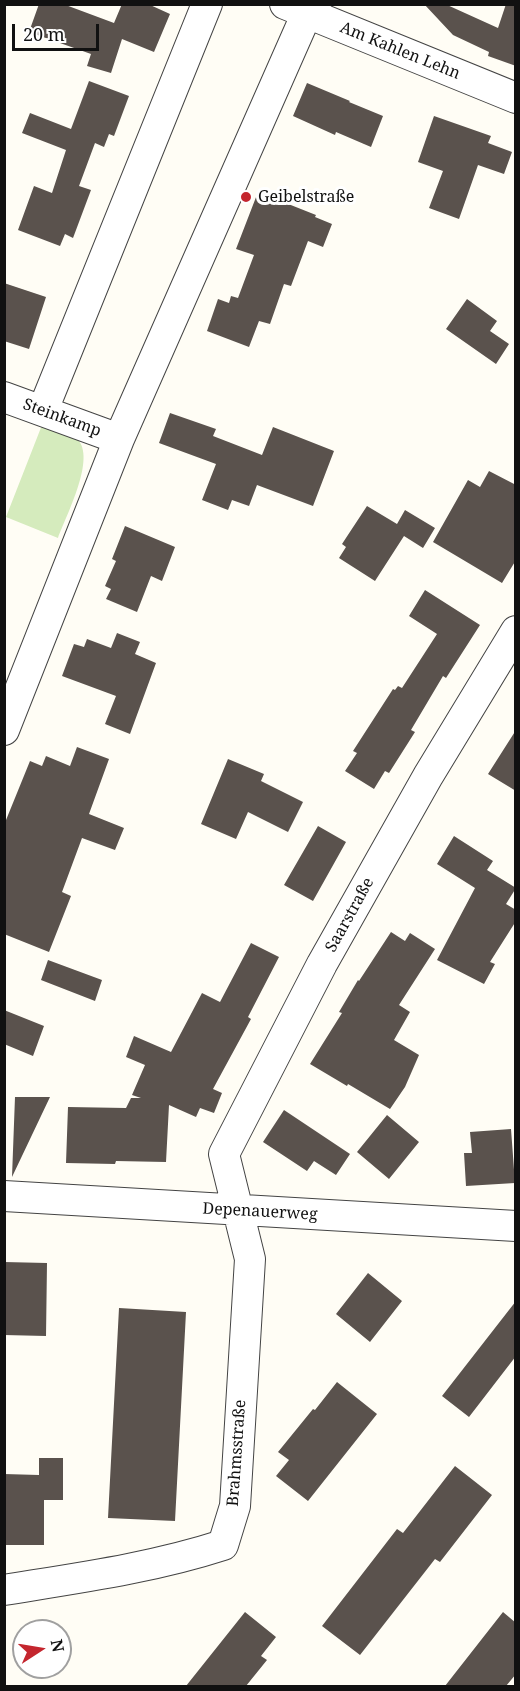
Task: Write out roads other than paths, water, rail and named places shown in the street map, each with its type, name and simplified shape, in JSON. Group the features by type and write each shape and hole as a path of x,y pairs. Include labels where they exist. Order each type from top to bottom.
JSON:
{"street":[{"path":"43,410 207,4"},
{"path":"4,730 119,439 303,7"},
{"name":"Am Kahlen Lehn","path":"303,7 516,98"},
{"name":"Steinkamp","path":"4,397 119,439"},
{"name":"Saarstraße","path":"238,1211 224,1154 322,964 428,776 516,631"},
{"name":"Depenauerweg","path":"4,1196 516,1226"},
{"name":"Brahmsstraße","path":"4,1590 155,1563 189,1556 223,1545 235,1506 250,1260 238,1211"}],"place":[{"name":"Geibelstraße","path":"246,197"}]}
